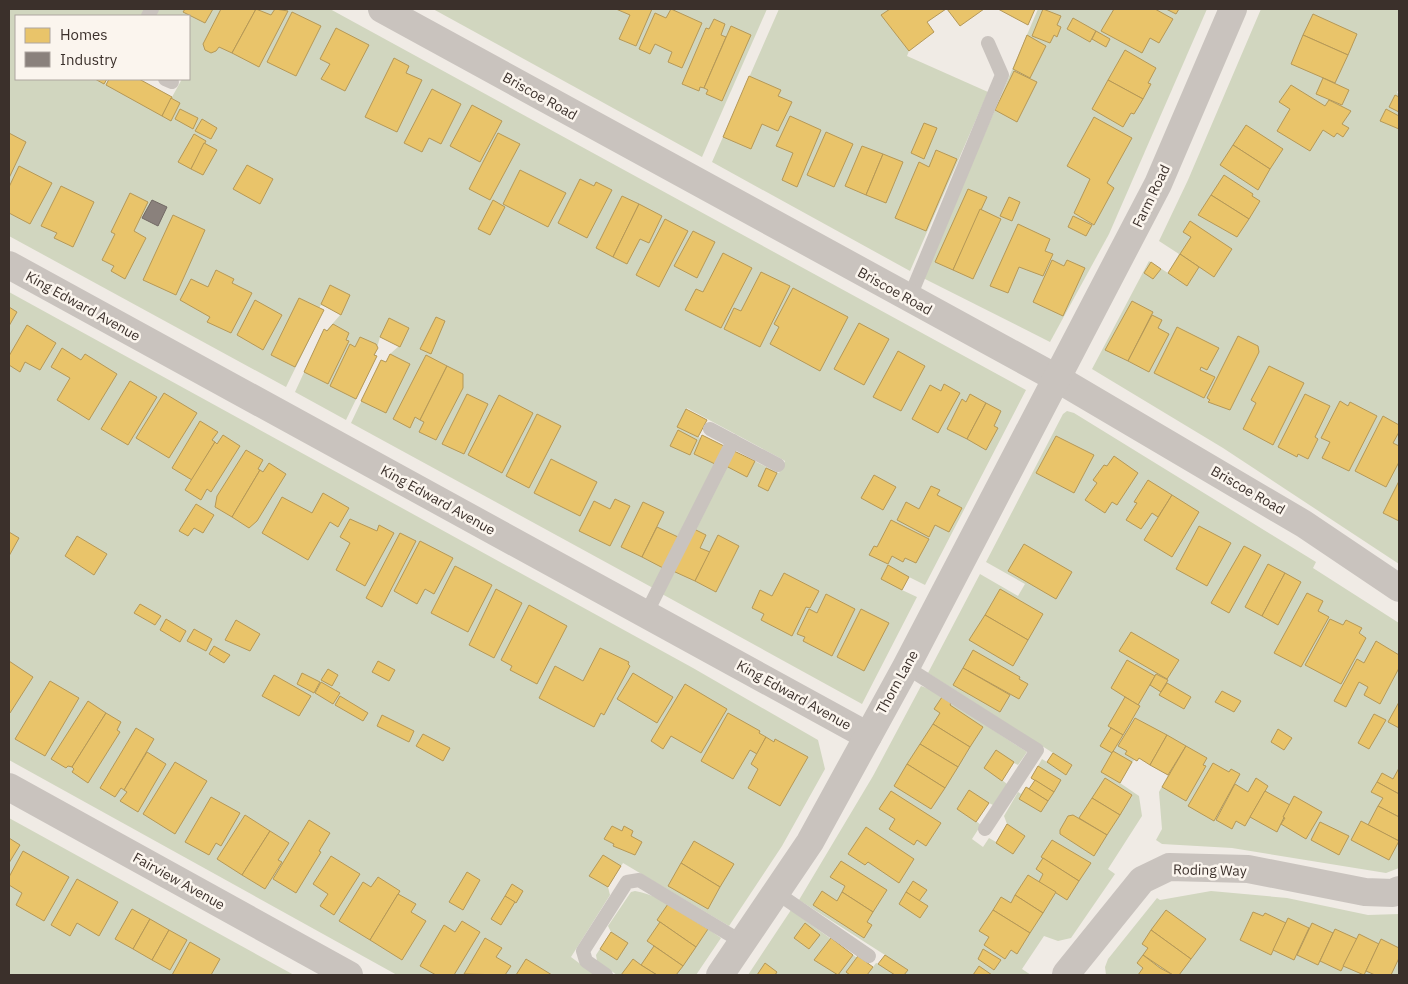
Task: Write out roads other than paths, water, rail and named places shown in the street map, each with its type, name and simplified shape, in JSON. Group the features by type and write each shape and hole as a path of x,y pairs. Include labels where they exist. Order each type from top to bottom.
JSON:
{"street":[{"name":"Briscoe Road","path":"382,9 1058,379 1304,524 1399,588"},
{"name":"Farm Road","path":"1058,379 1158,184 1233,9"},
{"name":"King Edward Avenue","path":"9,265 868,736"},
{"name":"Thorn Lane","path":"720,975 810,842 906,667 1058,379"},
{"name":"Fairview Avenue","path":"9,787 349,975"},
{"name":"Roding Way","path":"1066,974 1142,880 1169,867 1248,870 1365,892 1393,893 1399,890"}],"lane":[{"path":"909,299 1002,75 988,43"},
{"path":"710,429 778,465"},
{"path":"646,614 733,441"},
{"path":"906,667 1037,750 986,829"},
{"path":"606,975 586,961 582,951 626,882 639,880 742,942"},
{"path":"777,893 870,956"}]}
